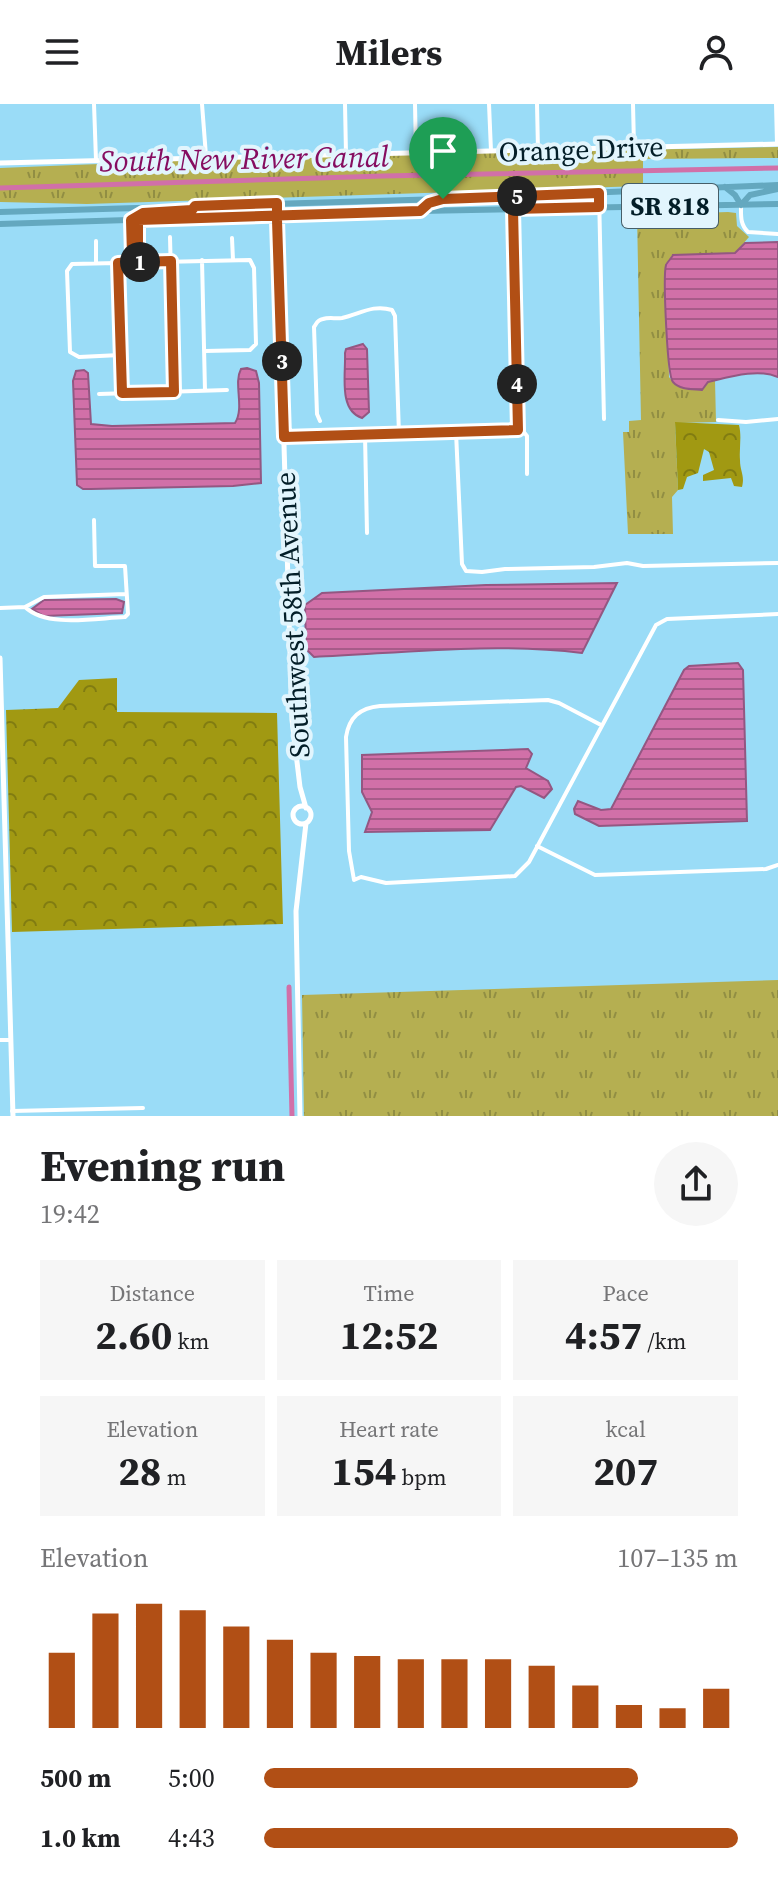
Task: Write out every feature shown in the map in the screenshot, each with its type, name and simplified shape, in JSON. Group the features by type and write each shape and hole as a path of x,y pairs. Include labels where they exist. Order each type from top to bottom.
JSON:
{"main road":[{"path":"725,187 741,205 750,195 778,187"},
{"name":"SR 818","path":"0,212 778,187"},
{"path":"399,211 408,208 413,199"},
{"path":"420,211 429,203 443,199"},
{"name":"SR 818","path":"0,224 399,211 778,204"},
{"path":"134,220 143,213 192,210 195,206"}],"street":[{"path":"94,104 96,160"},
{"path":"202,104 206,156"},
{"path":"345,104 346,154"},
{"path":"415,104 416,153"},
{"path":"489,104 491,151"},
{"path":"537,104 538,150"},
{"path":"633,104 634,146"},
{"path":"776,104 778,144"},
{"name":"Orange Drive","path":"0,163 778,144"},
{"path":"599,193 604,419"},
{"name":"Southwest 58th Avenue","path":"277,203 292,720 300,787 306,808"},
{"path":"741,205 740,218 748,232 778,234"},
{"path":"513,209 518,430"},
{"path":"134,220 132,255 136,262"},
{"path":"170,237 174,392"},
{"path":"232,238 233,260"},
{"path":"96,241 96,263"},
{"path":"202,260 205,391"},
{"path":"120,355 79,357 72,354 69,348 67,278 70,265 202,260 252,262 254,347 250,350 205,351"},
{"path":"118,263 122,393"},
{"path":"320,421 317,414 316,323 384,307 392,310 395,316 399,434"},
{"path":"99,394 227,390"},
{"path":"718,420 746,422 778,419"},
{"path":"284,437 518,430 527,436 527,474"},
{"path":"456,432 458,513 462,564 466,571 627,563 643,566 778,563"},
{"path":"365,435 367,533"},
{"path":"25,607 32,614 46,619 125,617 128,614 125,566 95,566 94,520"},
{"path":"0,608 25,607 44,597 125,594"},
{"path":"601,725 548,700 372,707 359,712 350,721 346,737 349,851 354,880 361,877 386,883 510,878 525,868 651,631 661,621 778,614"},
{"path":"0,658 2,832 12,1113 143,1108"},
{"name":"Southwest 58th Avenue","path":"296,809 300,787"},
{"path":"300,1116 296,911 302,844 306,823 311,815 306,808 296,809 293,814 302,844"},
{"path":"297,822 306,823"},
{"path":"537,846 595,875 766,869 778,865"},
{"path":"0,1040 10,1040"}],"green space":[{"path":"778,147 778,158 643,159 643,186 87,204 0,202 0,168 248,158"},
{"path":"736,213 737,226 749,237 735,253 673,255 666,265 669,377 679,386 702,390 708,382 715,380 716,422 675,423 678,490 672,497 673,534 628,534 623,432 629,432 629,421 641,420 637,215"},
{"path":"675,422 739,425 742,487 734,486 731,478 703,481 703,475 714,470 709,452 704,449 698,473 687,477 683,489 678,490"},
{"path":"117,678 117,712 277,713 283,924 12,932 6,710 58,708 79,680"},
{"path":"778,980 778,1116 304,1116 302,995"}],"shaded area":[{"path":"778,242 778,377 762,373 743,374 708,382 702,390 676,385 671,376 667,345 667,263 673,255 735,253 745,243"},
{"path":"363,344 367,349 369,412 362,418 349,407 344,381 346,349"},
{"path":"241,369 256,371 259,383 261,483 91,489 77,485 73,381 76,371 88,373 91,424 112,426 235,423 239,410 239,375"},
{"path":"617,583 582,653 482,648 314,657 306,649 305,605 322,593 486,585"},
{"path":"116,599 124,602 122,613 44,616 32,609 44,600"},
{"path":"738,663 743,670 747,821 599,826 575,814 578,801 601,810 611,809 684,670 689,666"},
{"path":"528,749 532,754 526,768 548,781 552,789 544,798 521,786 516,787 490,830 365,832 372,812 362,792 362,755"}],"waterway":[{"name":"South New River Canal","path":"0,188 778,168"},
{"path":"289,987 292,1116"}],"route":[{"path":"443,199 429,203 420,211 277,215 138,220 136,262 171,261 174,392 122,393 118,263 136,262 132,255 131,220 143,213 192,210 195,206 277,203 277,215 277,220 284,437 518,430 513,209 599,207 599,193 443,199"}]}
